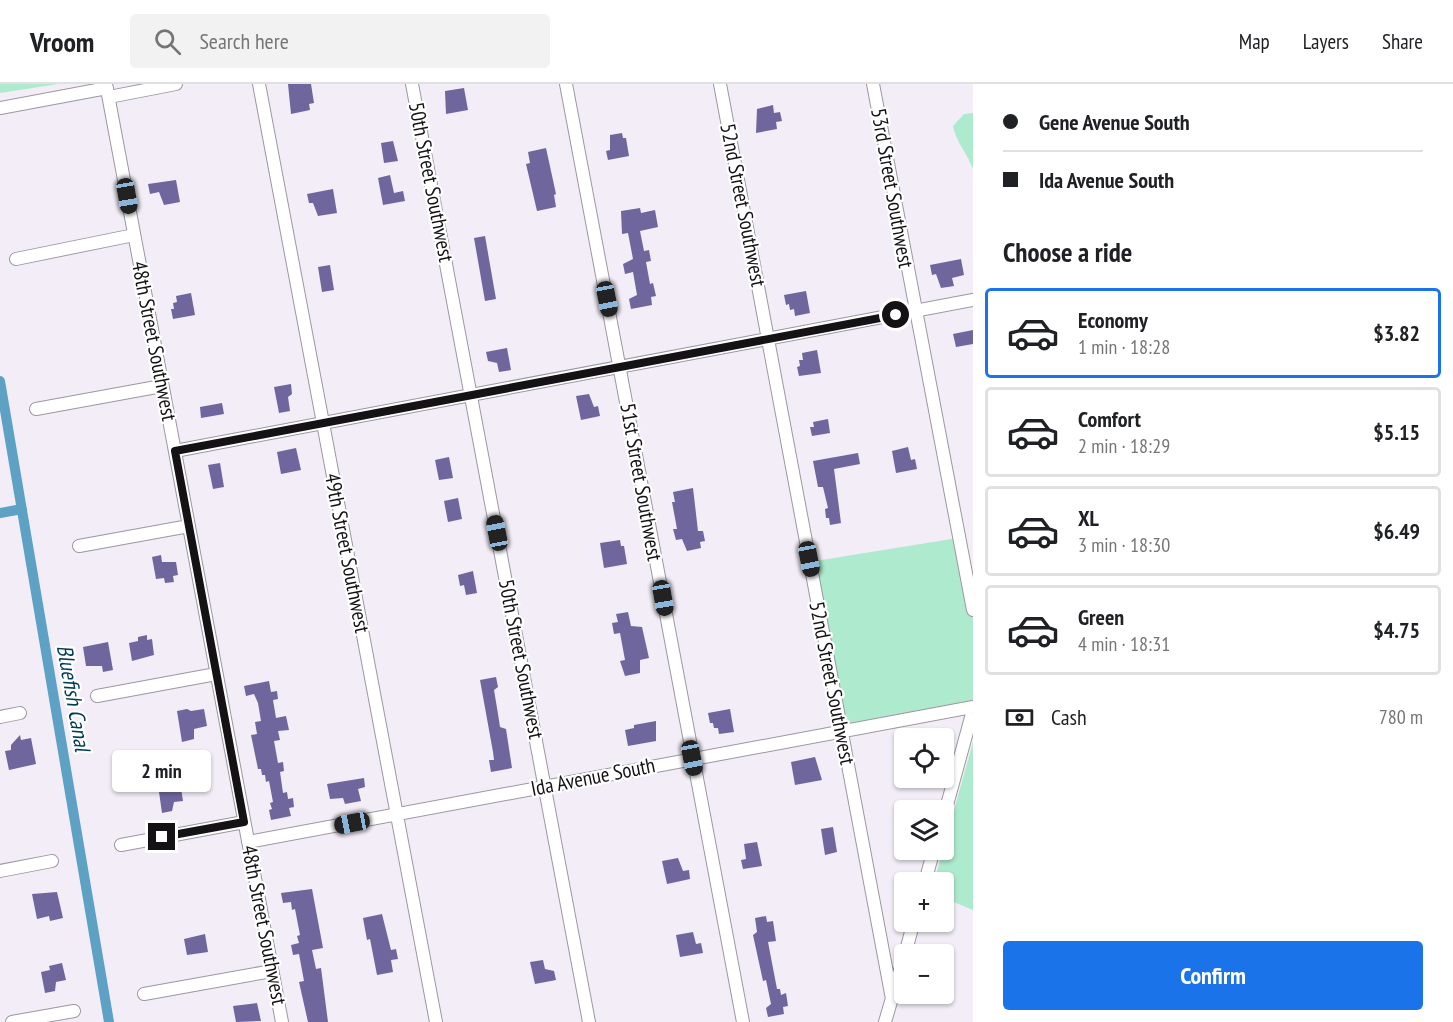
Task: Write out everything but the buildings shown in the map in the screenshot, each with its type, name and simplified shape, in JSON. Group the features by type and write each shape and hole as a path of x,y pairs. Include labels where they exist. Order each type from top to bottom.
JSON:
{"street":[{"path":"0,108 107,90 176,84"},
{"name":"49th Street Southwest","path":"259,84 436,1022"},
{"name":"50th Street Southwest","path":"412,84 589,1022"},
{"name":"51st Street Southwest","path":"566,84 743,1022"},
{"name":"52nd Street Southwest","path":"720,84 892,999"},
{"name":"53rd Street Southwest","path":"873,84 973,610"},
{"name":"48th Street Southwest","path":"107,90 282,1022"},
{"path":"16,259 134,235"},
{"path":"175,451 973,300"},
{"path":"36,409 162,386"},
{"path":"79,546 189,526"},
{"path":"97,696 216,674"},
{"path":"948,800 973,708"},
{"name":"Ida Avenue South","path":"248,842 841,730 973,708"},
{"path":"0,717 20,713"},
{"path":"121,845 244,822"},
{"path":"0,871 52,861"},
{"path":"144,994 272,971"},
{"path":"885,1022 894,992"},
{"path":"12,1022 74,1011"}],"green space":[{"path":"0,84 58,84 0,93"},
{"path":"973,113 973,169 953,126 964,114"},
{"path":"958,538 973,608 973,705 841,727 809,562"},
{"path":"973,742 973,910 954,902 954,872 937,872 940,860 954,860 954,810"}],"waterway":[{"name":"Bluefish Canal","path":"0,381 109,1022"},
{"path":"0,513 22,509"}],"route":[{"path":"162,837 244,822 175,451 896,315"}]}
